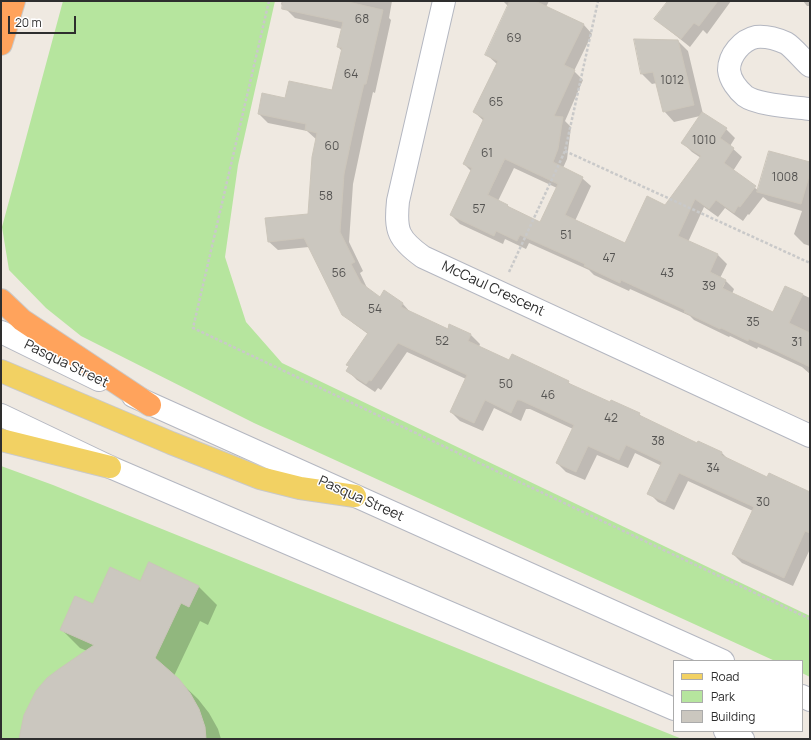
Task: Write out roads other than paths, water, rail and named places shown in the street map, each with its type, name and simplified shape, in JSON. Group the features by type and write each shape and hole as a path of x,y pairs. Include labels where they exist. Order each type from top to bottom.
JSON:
{"highway":[{"path":"1,44 14,1"},
{"path":"1,300 22,320 150,405"}],"main road":[{"name":"McCaul Crescent","path":"444,1 398,201 396,219 400,235 410,247 422,257 810,436"},
{"path":"810,66 787,44 770,38 756,37 743,43 733,54 729,70 734,85 746,96 762,103 810,109"},
{"name":"Pasqua Street","path":"1,332 150,405 721,660"},
{"path":"1,371 171,443 260,478 300,488 354,496"},
{"path":"1,416 110,467 673,709"},
{"path":"1,440 110,467"},
{"path":"727,732 743,739"}]}
